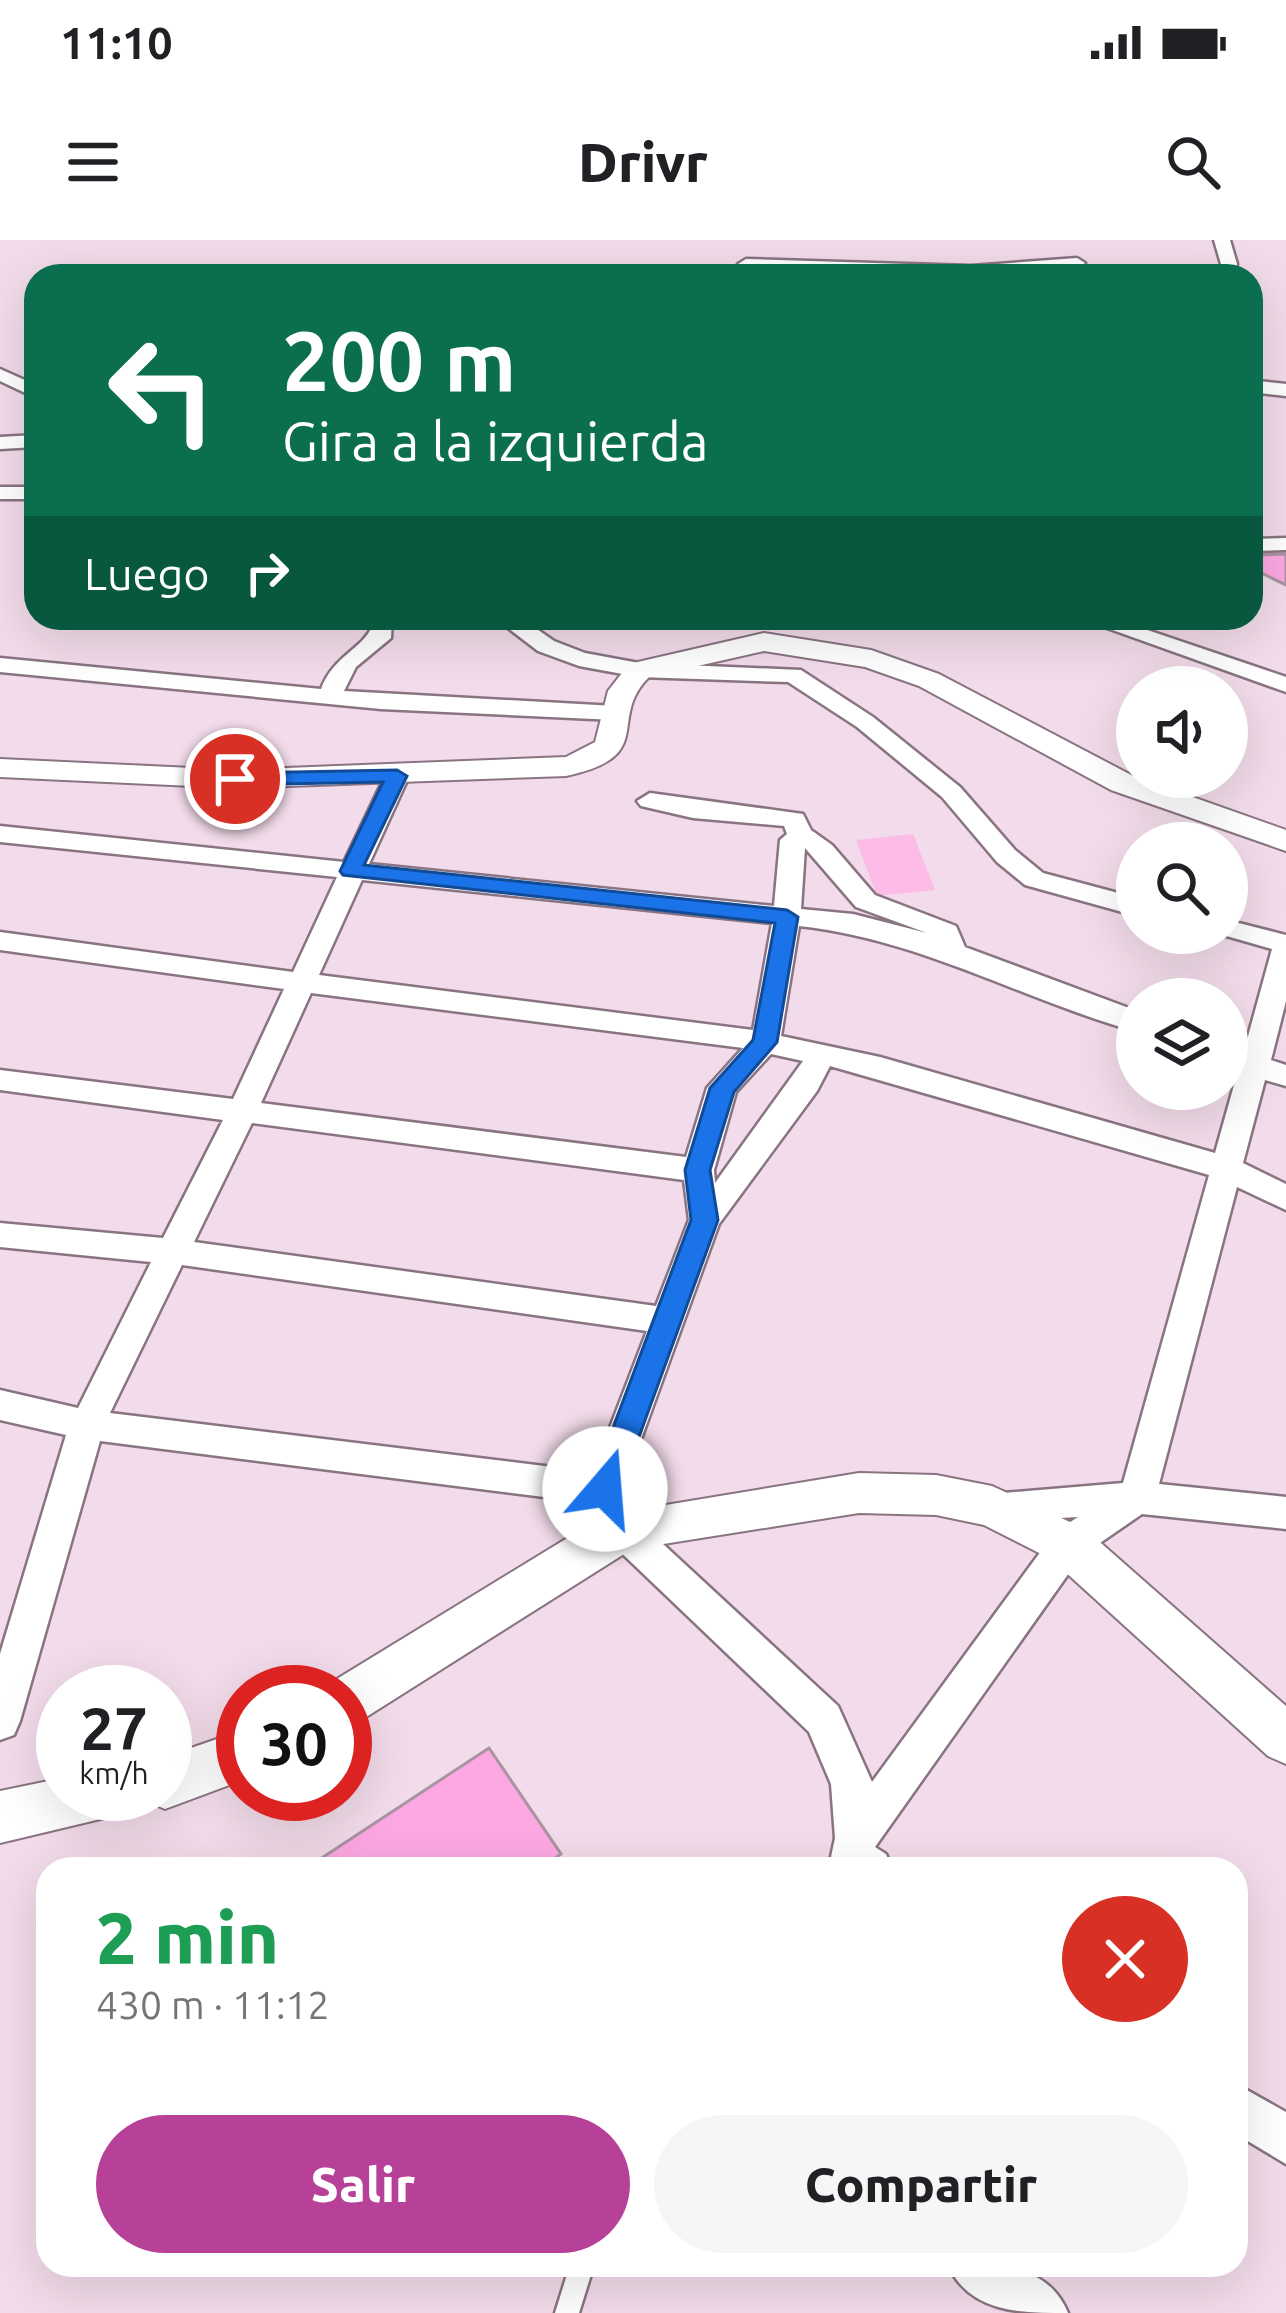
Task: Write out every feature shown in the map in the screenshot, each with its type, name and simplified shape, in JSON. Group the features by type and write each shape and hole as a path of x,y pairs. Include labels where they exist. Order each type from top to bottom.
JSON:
{"street":[{"path":"1014,264 1075,254 1068,264"},
{"path":"331,696 335,674 355,653 380,638 382,630"},
{"path":"528,630 546,646 579,659 639,670 793,675 865,722 951,792 1006,856 1034,879 1116,901"},
{"path":"1125,630 1286,685"},
{"path":"0,768 214,778 397,776 574,765 602,754 613,741 615,713 627,679 639,670 764,642 871,659 929,680 1121,783 1286,841"},
{"path":"0,665 331,696 615,713"},
{"path":"0,1721 86,1427 242,1112 397,776"},
{"path":"650,801 794,819 802,838"},
{"path":"0,834 853,923 1116,1014"},
{"path":"705,1220 698,1170 722,1088 765,1042 787,917 793,840 808,837 826,849 859,898 921,918 946,932 953,954"},
{"path":"858,1857 1068,1544 1137,1498 1286,946 1248,935"},
{"path":"0,940 301,984 765,1042 880,1067 1226,1168 1286,1198"},
{"path":"372,1683 613,1509 667,1321 705,1220 806,1084 821,1054"},
{"path":"0,1080 698,1170"},
{"path":"0,1235 170,1251 667,1321"},
{"path":"0,1405 86,1427 496,1471 613,1509 859,1493 936,1495 992,1506 1137,1498 1286,1513"},
{"path":"992,1506 1068,1544 1286,1739"},
{"path":"613,1509 824,1719 852,1784 857,1857"},
{"path":"0,1816 36,1809"},
{"path":"1248,2116 1286,2140"},
{"path":"990,2277 1043,2313"}],"lane":[{"path":"567,2313 578,2277"}],"shaded area":[{"path":"913,834 935,890 877,896 856,840"}],"building":[{"path":"1286,554 1286,585 1263,574 1263,555"},
{"path":"489,1748 561,1854 557,1857 323,1857"}],"route":[{"path":"235,779 397,776 351,871 787,917 765,1042 722,1088 698,1170 705,1220 605,1489"}]}
